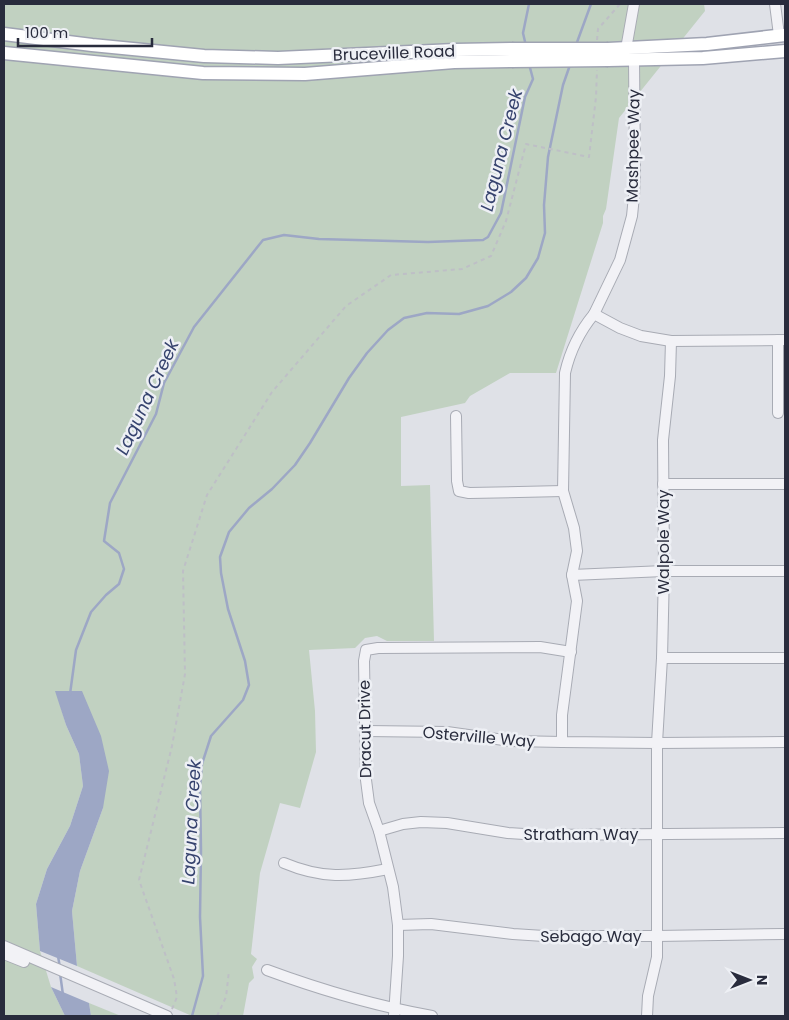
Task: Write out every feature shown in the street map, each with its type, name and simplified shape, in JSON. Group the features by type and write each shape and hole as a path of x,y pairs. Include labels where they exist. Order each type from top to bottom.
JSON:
{"main road":[{"name":"Bruceville Road","path":"4,34 204,56 278,58 455,50 512,55 608,55 634,60 703,58 785,51"},
{"name":"Bruceville Road","path":"608,55 626,49 707,44 782,35"},
{"name":"Bruceville Road","path":"4,53 203,73 305,74 454,62 512,55"}],"street":[{"path":"626,49 634,4"},
{"path":"775,4 782,35"},
{"name":"Mashpee Way","path":"572,576 577,551 574,528 563,491 565,373 574,343 585,324 594,314 620,260 632,216 635,172 634,60"},
{"path":"594,314 620,328 641,336 671,341 781,340 778,413"},
{"name":"Walpole Way","path":"648,1016 648,996 657,957 657,743 662,658 664,571 662,440 670,382 671,341"},
{"path":"456,416 457,481 459,491 469,494 563,491"},
{"path":"663,484 785,484"},
{"path":"785,571 664,571 572,576 577,601 562,715 562,742 785,742"},
{"name":"Dracut Drive","path":"393,1014 398,924 393,887 369,803 366,780 364,661 366,650 378,648 540,647 571,652"},
{"path":"662,658 785,658"},
{"name":"Osterville Way","path":"366,732 447,732 511,741 562,742"},
{"name":"Stratham Way","path":"378,831 403,824 421,822 447,823 508,833 578,836 785,833"},
{"path":"284,863 314,874 327,875 356,875 388,869"},
{"name":"Sebago Way","path":"398,924 431,924 544,936 785,934"},
{"path":"4,946 18,956 100,992 152,1013 169,1013"},
{"path":"4,954 18,956"},
{"path":"267,970 393,1014 432,1016"}],"path":[{"path":"169,1013 177,997 174,979 139,880 172,746 184,674 183,571 206,495 272,392 346,306 391,276 462,269 491,256 506,220 526,144 589,157 594,121"},
{"path":"218,1016 226,997 229,971"}],"green space":[{"path":"4,4 704,4 705,11 619,118 603,223 556,373 510,373 470,396 465,403 401,417 401,486 430,485 434,641 387,641 377,636 365,638 355,648 309,650 315,711 316,752 300,808 280,803 260,873 251,954 257,959 252,967 254,978 249,983 243,1016 192,1016 77,966 72,911 80,871 103,808 56,691 66,725 79,754 83,786 70,826 47,869 36,904 40,951 51,987 65,1016 4,1016"},
{"path":"89,1003 121,1016 91,1016"}],"water":[{"path":"55,691 82,691 101,736 109,771 103,808 80,871 72,911 77,966 40,951 36,904 47,869 70,826 83,786 79,754 66,725"},
{"path":"51,987 89,1003 91,1016 65,1016"}],"waterway":[{"name":"Laguna Creek","path":"526,46 523,33 529,4"},
{"name":"Laguna Creek","path":"576,45 591,4"},
{"name":"Laguna Creek","path":"70,694 76,650 91,612 119,584 124,569 119,553 104,541 110,503 156,414 164,383 194,327 263,240 284,235 319,239 428,242 483,240 488,237 501,213 525,97 533,79 529,64"},
{"name":"Laguna Creek","path":"192,1016 203,976 200,917 200,786 202,764 211,736 243,700 249,685 245,661 228,609 221,573 220,557 229,532 249,508 272,489 295,465 349,378 367,353 388,330 404,318 427,313 459,314 488,306 511,292 526,278 538,258 545,233 544,205 548,157 563,85 570,65"},
{"name":"Laguna Creek","path":"58,956 60,968"},
{"name":"Laguna Creek","path":"60,973 63,995"}]}
